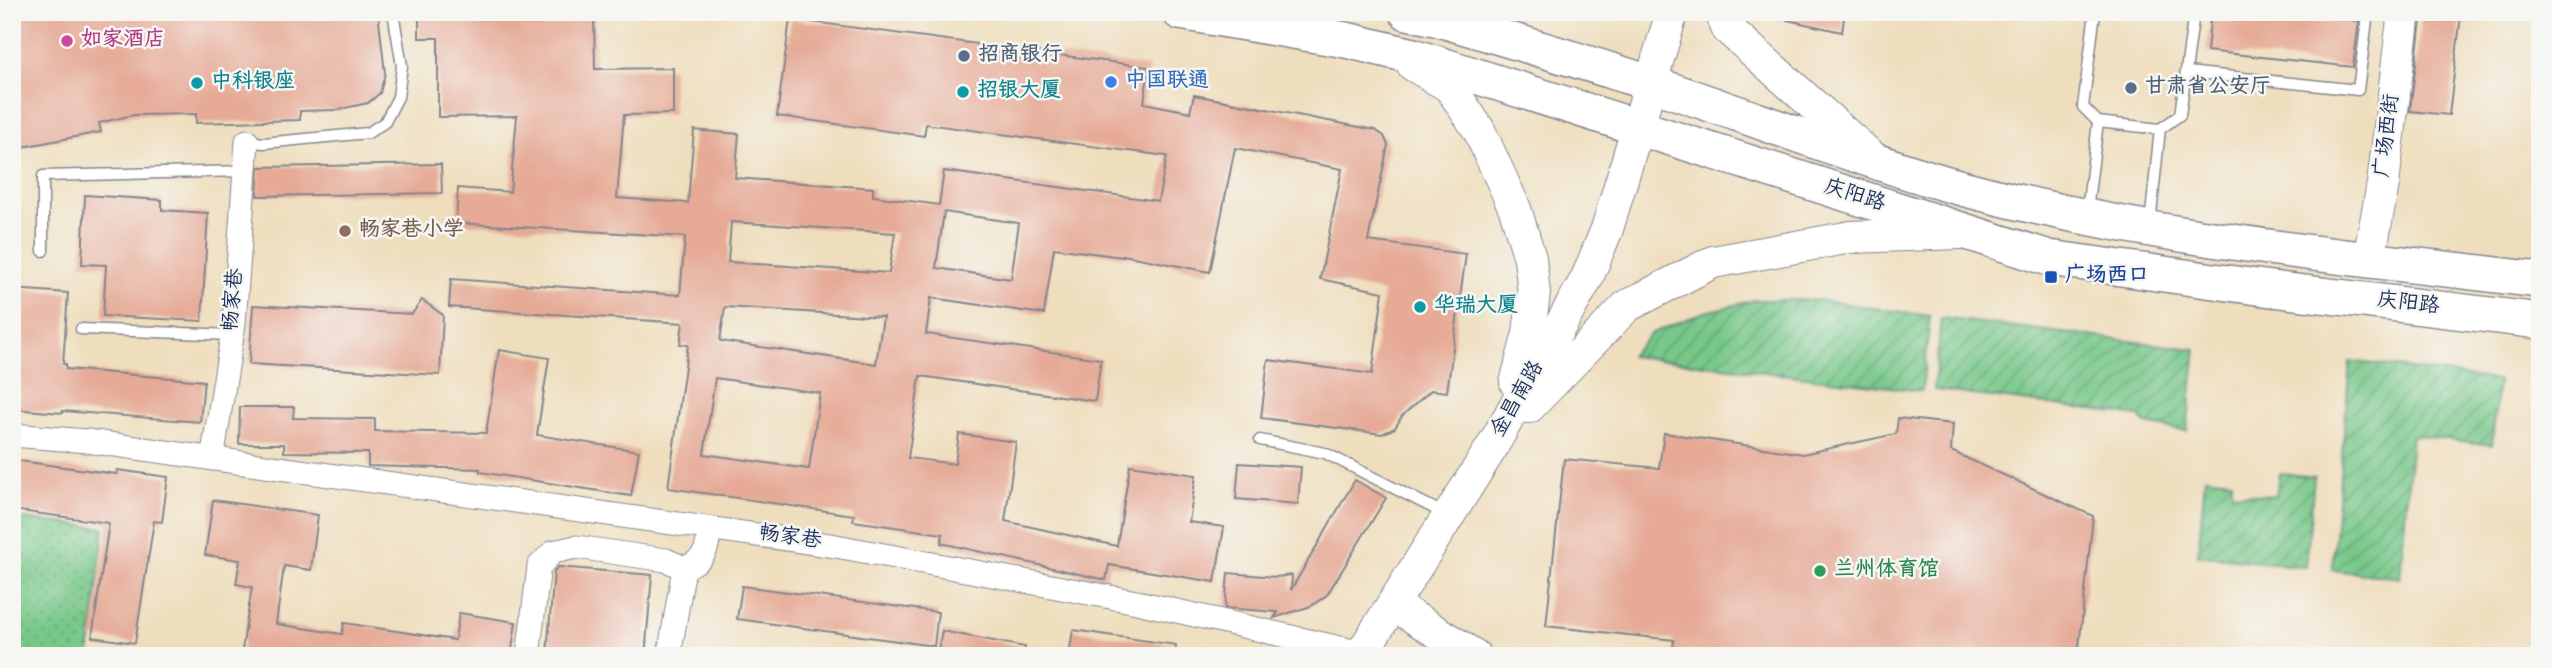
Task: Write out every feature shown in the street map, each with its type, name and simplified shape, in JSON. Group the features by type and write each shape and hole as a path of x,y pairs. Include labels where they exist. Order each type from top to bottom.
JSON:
{"main road":[{"name":"庆阳路","path":"1180,12 1346,40 1644,106 1875,160 1944,183 2149,230 2291,251 2540,280"},
{"name":"庆阳路","path":"1407,12 1439,19 1644,106 1968,233 2049,258 2271,289 2540,321"}],"street":[{"name":"金昌南路","path":"1360,655 1492,447 1587,278 1607,229 1672,12"},
{"path":"1721,12 1727,28 1875,160"},
{"name":"广场西街","path":"2369,259 2383,184 2404,12"},
{"path":"1346,40 1419,67 1450,87 1479,130 1515,209 1530,258 1534,293 1529,333 1519,374 1492,447"},
{"name":"畅家巷","path":"212,459 232,335 247,141"},
{"path":"1492,447 1627,306 1713,262 1851,237 1968,233"},
{"name":"畅家巷","path":"12,435 87,441 836,546 1110,597 1360,655"},
{"path":"528,656 539,566 553,552 576,547 666,559 684,568 697,563 707,551 710,528"},
{"path":"669,656 684,568"},
{"path":"1394,605 1475,656"}],"lane":[{"path":"247,141 264,143 368,133 385,122 398,97 402,66 393,12"},
{"path":"2095,12 2083,107 2098,122 2160,129 2180,115 2194,12"},
{"path":"2187,72 2358,90 2368,12"},
{"path":"2087,217 2098,122"},
{"path":"2149,230 2160,129"},
{"path":"43,251 43,176 245,171"},
{"path":"82,329 232,335"},
{"path":"1260,440 1325,453 1449,516"}],"green space":[{"path":"1755,300 1819,300 1930,316 1922,391 1630,356 1652,333 1702,313"},
{"path":"1941,318 2196,349 2187,431 2145,424 2139,416 1934,390"},
{"path":"2350,361 2498,380 2492,445 2412,435 2400,578 2332,570"},
{"path":"2279,473 2314,477 2306,567 2198,555 2205,477 2232,480 2232,493 2276,496"},
{"path":"12,518 104,528 89,656 12,656"}],"building":[{"name":"中科银座","path":"12,12 378,12 385,73 380,93 368,103 336,110 300,111 300,120 196,123 196,114 133,115 99,123 101,132 12,149"},
{"path":"419,12 594,12 595,69 673,68 673,114 624,115 617,198 688,203 694,130 739,134 735,178 873,188 873,196 939,205 944,171 1158,201 1167,156 926,124 924,136 777,116 790,19 1149,67 1144,103 1190,112 1194,95 1375,130 1384,136 1388,145 1368,241 1466,254 1447,392 1431,390 1402,416 1395,428 1382,434 1261,418 1268,360 1372,374 1383,292 1320,279 1342,169 1235,148 1210,272 1123,255 1054,248 1044,314 931,298 926,334 1101,359 1095,401 920,376 908,458 955,464 959,434 1016,442 1005,521 1117,546 1130,465 1196,475 1189,522 1224,527 1215,582 1109,565 1106,580 941,543 943,534 853,521 854,515 668,488 688,345 680,344 683,323 449,307 451,279 680,295 685,237 456,223 458,188 510,192 517,116 438,117 438,38 419,38","holes":["944,212 1019,223 1011,279 936,268","731,222 895,233 889,273 728,262","725,307 883,317 876,364 720,341","715,378 820,393 809,469 704,454"]},
{"path":"1788,12 1845,12 1842,32 1787,20"},
{"path":"2211,12 2279,12 2359,21 2353,67 2207,51"},
{"path":"2422,12 2461,15 2449,115 2410,111"},
{"path":"441,164 442,193 257,196 259,167"},
{"path":"85,195 162,200 162,210 208,213 202,321 103,316 106,265 82,264"},
{"path":"12,289 68,293 63,364 66,364 66,369 204,381 200,422 12,409"},
{"path":"422,300 443,315 440,375 249,364 253,305 412,314"},
{"path":"499,350 549,358 537,435 639,451 631,496 480,472 480,469 368,466 368,453 284,452 284,444 239,444 240,407 294,407 293,418 375,419 375,431 486,433"},
{"name":"兰州体育馆","path":"1898,418 1953,424 1951,451 2093,516 2078,656 1672,656 1674,640 1546,626 1564,459 1659,468 1664,433 1803,454 1896,434"},
{"path":"12,460 117,474 117,470 168,477 162,522 154,521 135,643 92,637 109,523 12,510"},
{"path":"1239,463 1301,467 1298,504 1236,499"},
{"path":"1355,480 1386,498 1327,595 1311,606 1274,618 1278,612 1225,608 1228,573 1276,577 1292,575 1291,590"},
{"path":"213,500 318,515 311,570 284,566 276,624 342,634 344,623 455,640 459,613 516,622 511,656 241,656 252,587 236,584 240,560 205,555"},
{"path":"558,567 652,575 645,656 575,656 547,653 554,571"},
{"path":"742,586 938,612 934,646 737,619"},
{"path":"1073,630 1176,645 1175,656 1069,656"},
{"path":"942,631 1025,647 1025,656 937,656"}],"place":[{"name":"如家酒店","path":"67,41"},
{"name":"招商银行","path":"964,56"},
{"name":"中国联通","path":"1111,82"},
{"name":"中科银座","path":"197,83"},
{"name":"甘肃省公安厅","path":"2131,88"},
{"name":"招银大厦","path":"963,92"},
{"name":"畅家巷小学","path":"345,231"},
{"name":"广场西口","path":"2051,277"},
{"name":"华瑞大厦","path":"1420,307"},
{"name":"兰州体育馆","path":"1820,571"}]}
